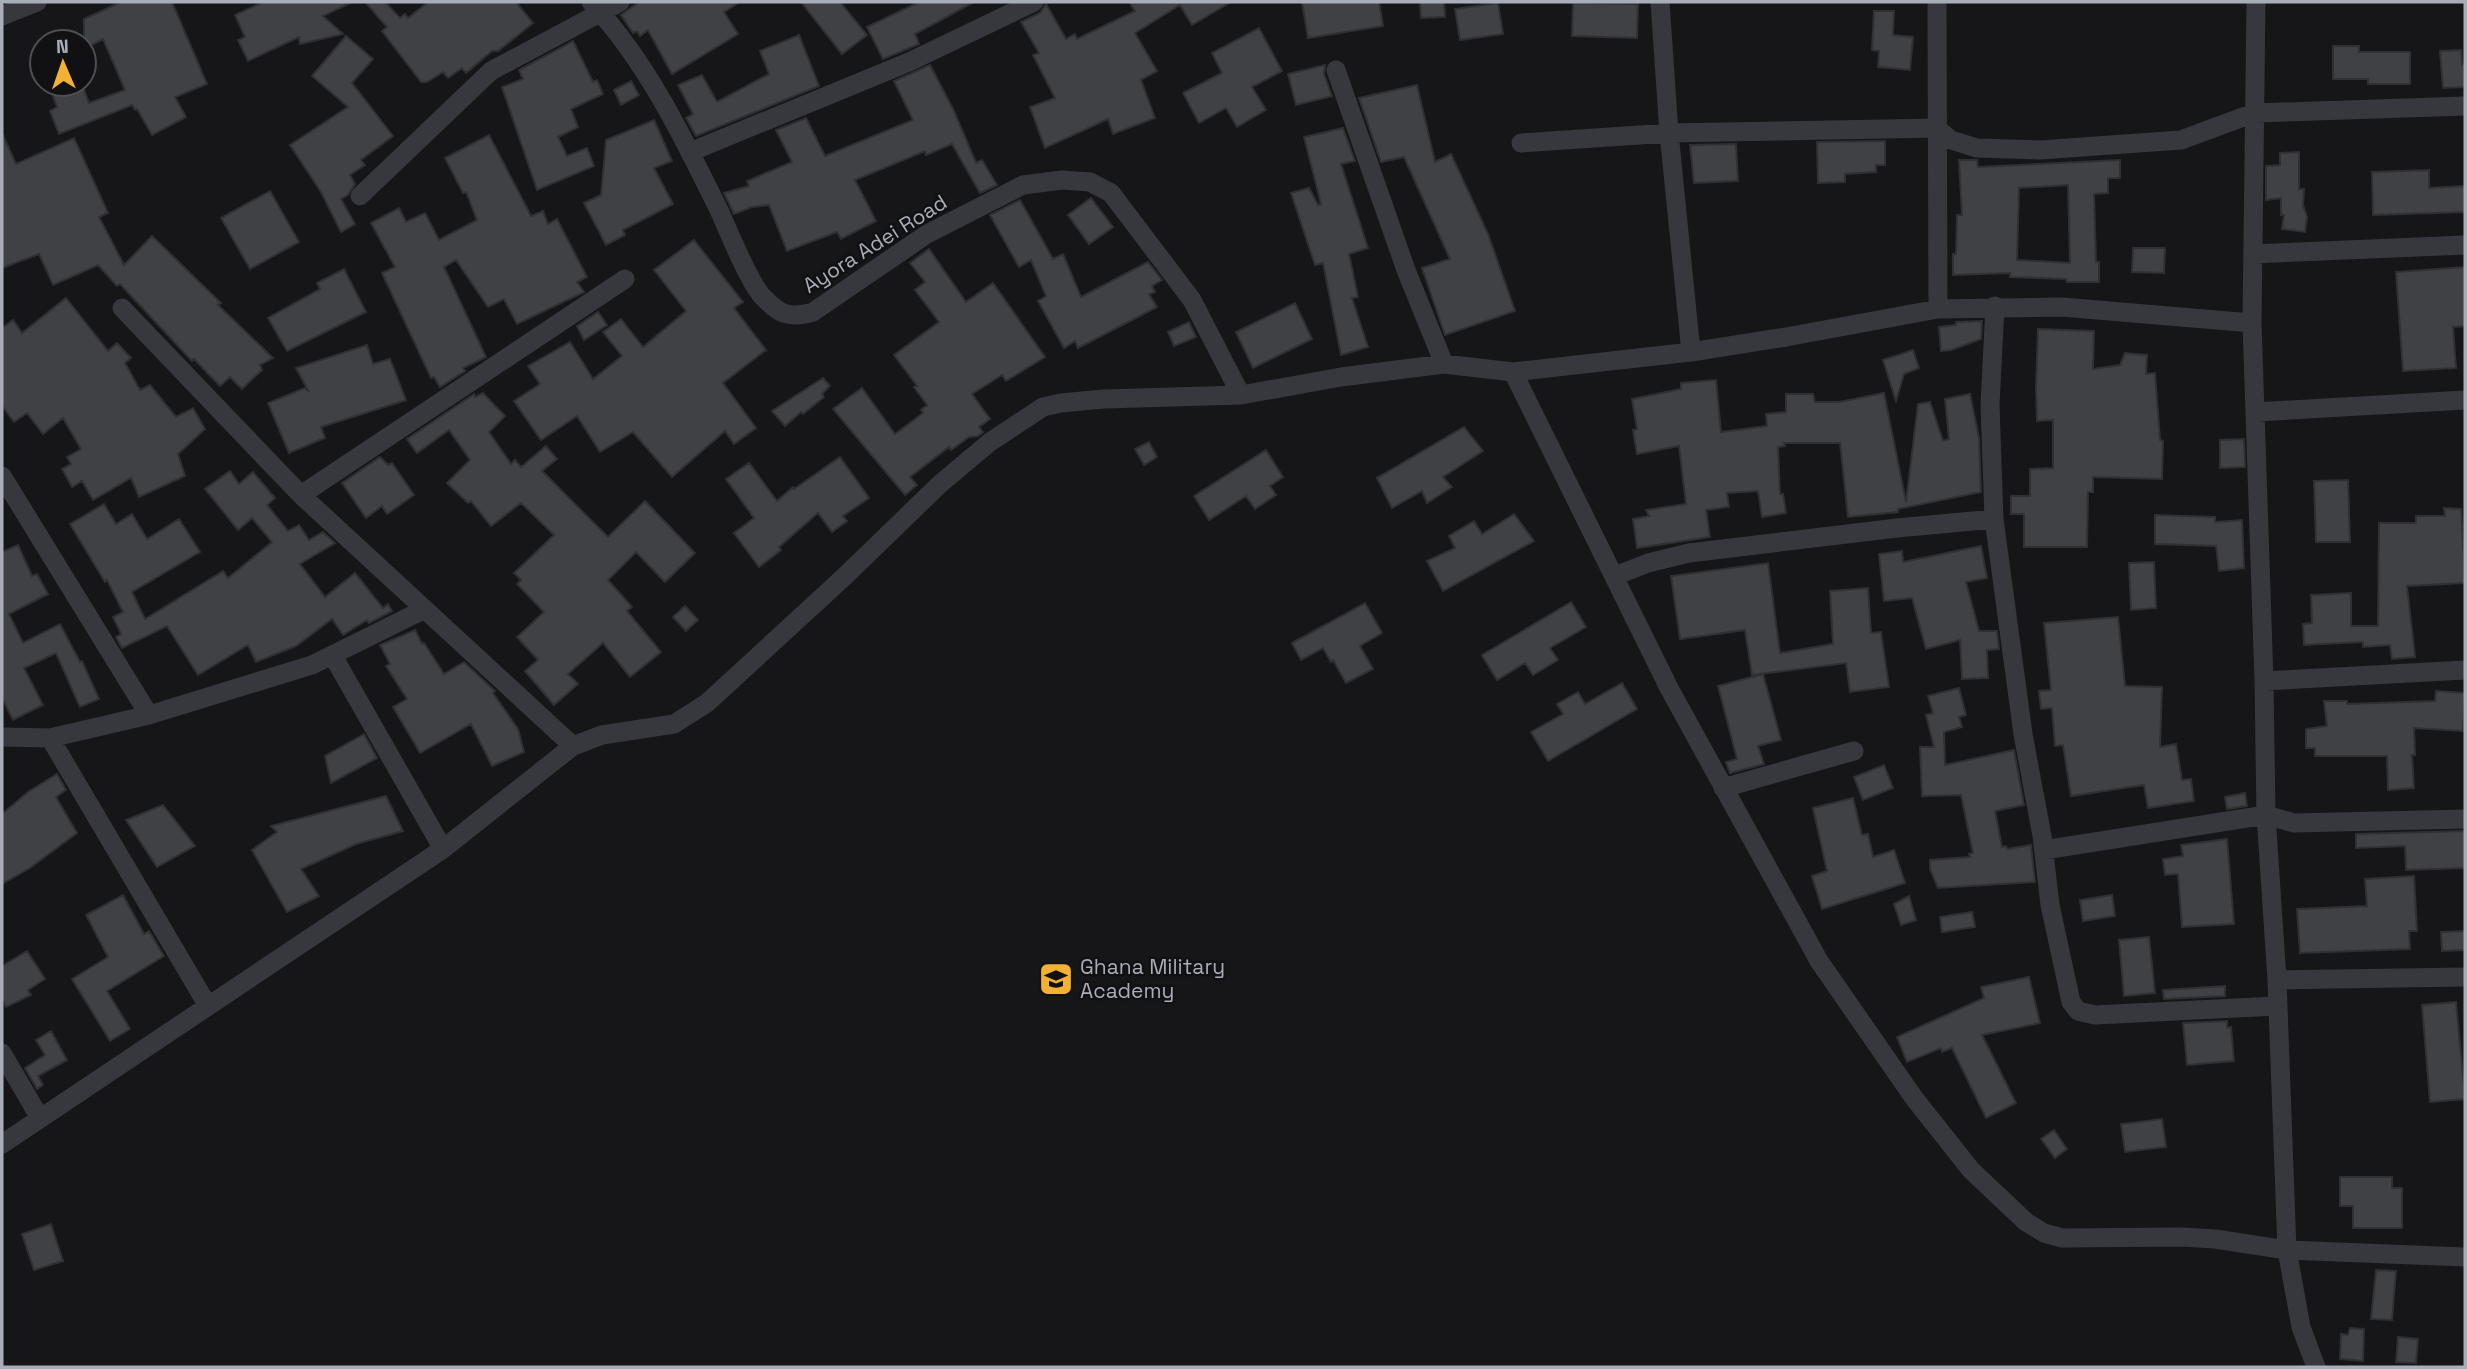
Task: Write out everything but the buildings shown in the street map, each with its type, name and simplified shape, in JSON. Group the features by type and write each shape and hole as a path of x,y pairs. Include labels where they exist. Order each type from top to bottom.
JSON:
{"street":[{"path":"2,16 37,2"},
{"path":"360,196 491,71 595,7 620,2"},
{"path":"690,152 909,62 1034,2"},
{"path":"1660,2 1669,133 1691,352"},
{"path":"1937,2 1938,309"},
{"path":"2256,2 2252,323 2266,815 2277,980 2287,1250 2301,1327 2316,1367"},
{"name":"Ayora Adei Road","path":"595,7 649,77 690,152 759,293 780,313 797,317 813,312 927,234 1023,185 1062,180 1090,182 1111,193 1192,300 1241,395"},
{"path":"1336,70 1406,270 1444,364"},
{"path":"1521,142 1669,133 1936,128 1951,140 1977,148 2040,149 2182,140 2254,113 2465,106"},
{"path":"2253,254 2465,245"},
{"path":"301,495 625,279"},
{"path":"1995,306 1990,405 1994,519 2023,734 2044,850 2052,914 2071,1002 2078,1011 2095,1015 2277,1006"},
{"path":"2,1144 443,849 573,746 602,735 674,724 707,703 940,484 1030,413 1061,403 1241,395 1340,377 1444,364 1513,372 1691,352 1938,309 2062,307 2252,323"},
{"path":"122,309 301,495 573,746"},
{"path":"1513,372 1670,688 1819,961 1914,1098 1971,1170 2026,1222 2044,1233 2062,1238 2182,1237 2287,1250 2465,1257"},
{"path":"2255,412 2465,400"},
{"path":"2,476 149,715"},
{"path":"1615,576 1648,563 1689,553 1994,519"},
{"path":"2,737 50,738 149,715 312,665 423,610"},
{"path":"333,656 443,849"},
{"path":"2264,681 2465,670"},
{"path":"50,738 208,1006"},
{"path":"1723,788 1854,751"},
{"path":"2044,850 2266,815 2294,822 2465,820"},
{"path":"2277,980 2465,977"},
{"path":"2,1053 40,1118"}],"place":[{"name":"Ghana Military Academy","path":"1056,979"}]}
